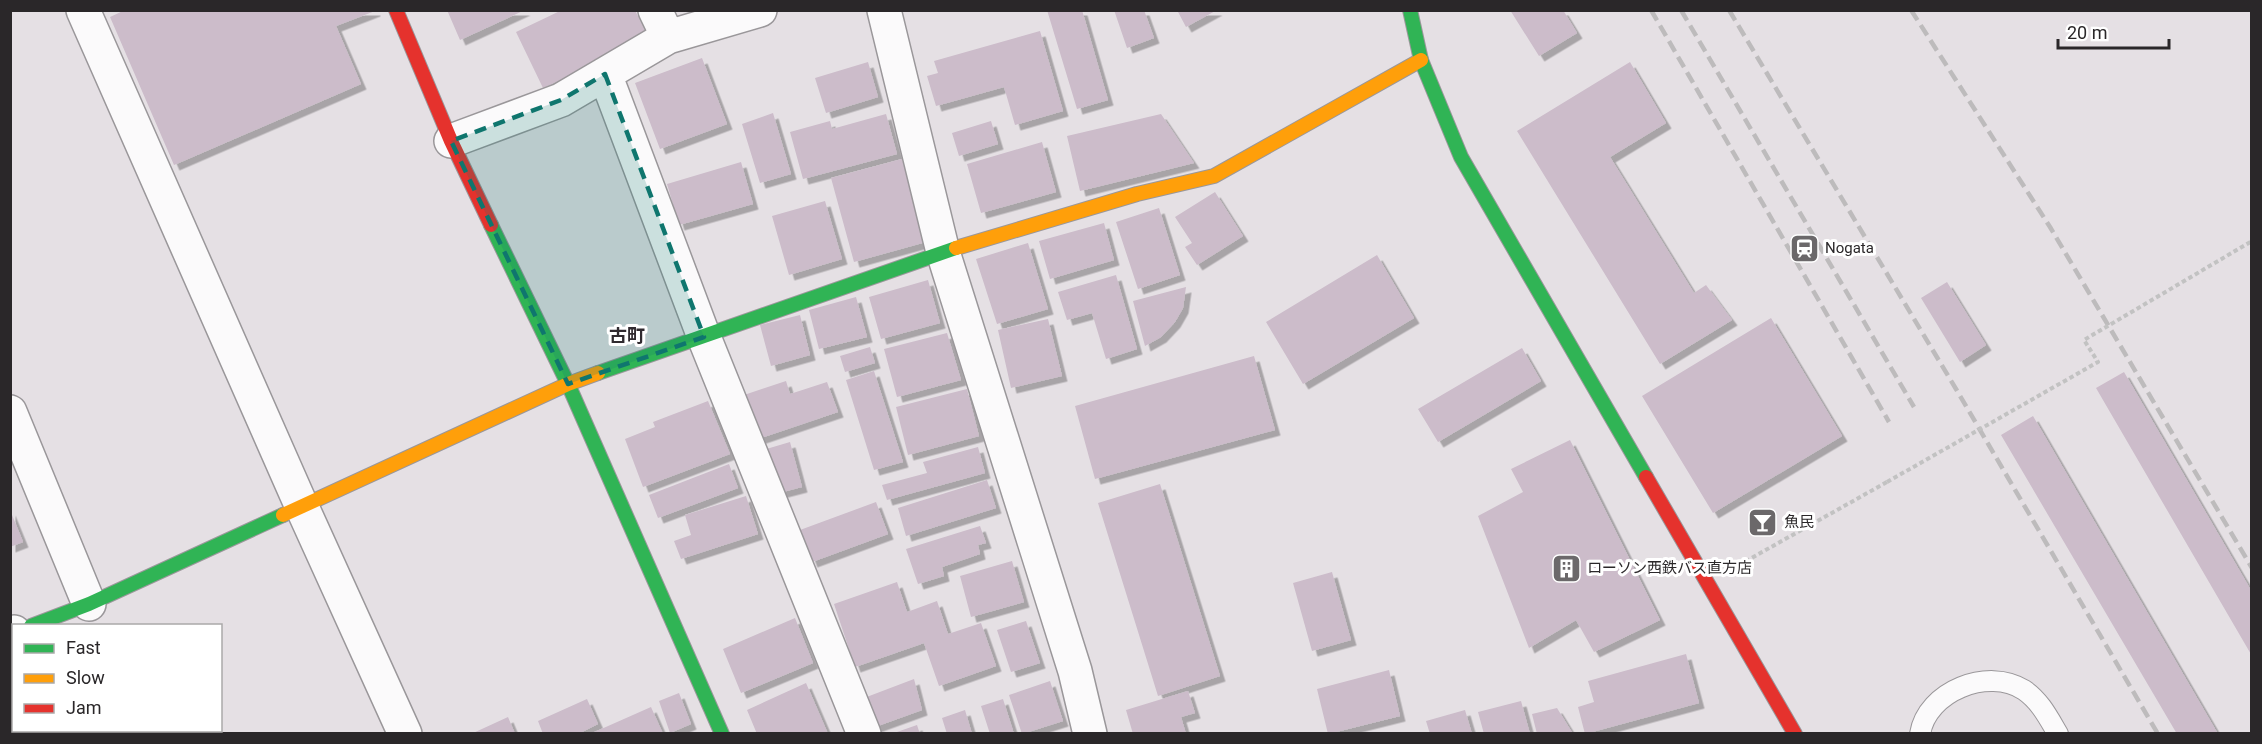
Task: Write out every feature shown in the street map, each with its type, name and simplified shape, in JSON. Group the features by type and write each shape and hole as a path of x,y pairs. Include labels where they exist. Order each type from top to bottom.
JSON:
{"street":[{"path":"83,10 302,507 405,734"},
{"path":"396,10 452,141 568,384 722,734"},
{"path":"452,141 561,100 605,74 662,24 760,10"},
{"path":"884,10 943,252 1075,671 1090,734"},
{"path":"1410,10 1421,60 1461,157 1795,734"},
{"path":"36,624 89,604 568,384 943,252 1137,194 1214,176 1421,60"},
{"path":"605,74 704,337 864,734"},
{"path":"10,412 89,604"}],"lane":[{"path":"1920,734 1921,727 1932,707 1954,692 1978,681 2002,681 2023,690 2044,709 2058,734"}],"path":[{"path":"1707,583 2098,362 2084,340 2252,241"}],"highlighted area":[{"path":"605,74 704,337 568,384 451,141 561,100"}],"building":[{"path":"125,10 375,11 336,26 361,84 174,165 110,17"},
{"path":"447,10 525,10 460,40"},
{"path":"562,10 635,10 648,38 543,88 516,32"},
{"path":"1047,10 1082,10 1108,100 1077,109"},
{"path":"1114,10 1144,10 1154,38 1127,48"},
{"path":"1177,10 1217,10 1186,27"},
{"path":"1510,10 1563,10 1577,33 1539,56"},
{"path":"1040,31 1063,111 1015,125 1004,87 936,106 927,76 938,73 934,61"},
{"path":"702,58 727,124 660,149 635,83"},
{"path":"868,62 878,97 826,113 815,78"},
{"path":"1630,62 1666,123 1610,157 1694,293 1706,285 1732,320 1660,364 1517,131"},
{"path":"773,113 791,174 760,183 742,124"},
{"path":"886,114 897,154 803,179 790,132 830,121 832,129"},
{"path":"1161,114 1194,163 1080,191 1067,136"},
{"path":"991,121 998,144 959,156 952,133"},
{"path":"1042,142 1056,192 981,213 967,164"},
{"path":"902,159 926,242 854,262 831,178"},
{"path":"741,162 753,204 679,225 667,184"},
{"path":"1215,192 1243,236 1197,265 1185,247 1192,243 1175,217"},
{"path":"825,201 842,259 789,275 772,216"},
{"path":"1159,208 1180,275 1138,289 1116,222"},
{"path":"1104,223 1114,260 1050,279 1039,241"},
{"path":"1028,243 1048,309 997,324 976,259"},
{"path":"1377,255 1414,318 1303,384 1266,322"},
{"path":"1116,275 1137,349 1106,359 1092,313 1067,320 1058,292"},
{"path":"928,280 940,323 881,339 869,297"},
{"path":"1947,282 1986,345 1960,362 1921,298"},
{"path":"1186,287 1183,308 1175,322 1161,337 1145,346 1133,301"},
{"path":"856,297 867,337 819,349 809,310"},
{"path":"800,315 810,355 771,366 760,325"},
{"path":"1771,318 1842,436 1713,513 1642,396"},
{"path":"1048,319 1062,376 1011,388 998,330"},
{"path":"947,333 961,380 897,397 884,349"},
{"path":"870,347 875,363 845,372 840,356"},
{"path":"1522,348 1541,381 1438,442 1418,409"},
{"path":"1254,356 1275,430 1095,479 1075,406"},
{"path":"874,371 903,462 874,470 846,380"},
{"path":"2124,372 2252,592 2252,656 2096,388"},
{"path":"786,381 790,394 827,382 838,412 758,439 744,395"},
{"path":"967,389 979,436 908,455 896,407"},
{"path":"708,401 730,454 643,487 625,439 655,427 653,422"},
{"path":"2033,416 2218,734 2177,734 2001,435"},
{"name":"ローソン西鉄バス直方店","path":"1570,440 1660,620 1594,652 1576,620 1529,648 1478,516 1523,492 1511,469"},
{"path":"790,442 802,487 775,494 763,450"},
{"path":"978,447 985,473 887,500 882,485 927,473 923,462"},
{"path":"729,464 738,488 658,518 649,495"},
{"path":"987,480 996,508 906,536 898,508"},
{"path":"1160,484 1220,676 1158,696 1098,503"},
{"path":"746,496 758,534 681,559 674,541 691,535 685,515"},
{"path":"876,502 888,534 812,562 800,530"},
{"path":"10,510 23,542 10,547"},
{"path":"980,526 986,543 978,545 980,554 942,567 944,576 918,584 906,549"},
{"path":"1012,561 1024,602 971,617 960,576"},
{"path":"1332,572 1351,640 1312,651 1293,583"},
{"path":"897,582 907,612 937,601 948,634 981,623 996,666 939,686 924,643 855,667 834,604"},
{"path":"795,618 813,663 741,693 723,649"},
{"path":"1026,621 1040,663 1011,672 997,630"},
{"path":"1686,654 1699,703 1585,734 1578,707 1594,702 1588,681"},
{"path":"1389,670 1400,716 1328,734 1317,689"},
{"path":"914,679 922,710 875,727 864,698"},
{"path":"1050,681 1063,721 1022,734 1009,695"},
{"path":"806,683 828,734 757,734 747,710"},
{"path":"1188,691 1195,713 1181,717 1186,734 1133,734 1126,710"},
{"path":"679,693 691,724 670,733 659,701"},
{"path":"587,699 598,724 578,734 543,734 538,721"},
{"path":"1003,699 1014,734 990,734 981,706"},
{"path":"1521,701 1530,734 1484,734 1478,712"},
{"path":"651,707 663,734 590,734"},
{"path":"1557,708 1573,734 1537,734 1532,714"},
{"path":"965,710 972,734 947,734 942,718"},
{"path":"1465,710 1472,734 1430,734 1426,721"},
{"path":"508,717 515,734 471,734"},
{"path":"917,725 920,734 894,734 894,733"}],"railway":[{"path":"1651,10 1889,422"},
{"path":"1681,10 1914,407"},
{"path":"1729,10 1956,389 2158,734"},
{"path":"1911,10 2050,227 2252,568"}],"traffic: fast":[{"path":"1410,10 1421,60 1461,157 1646,477"},
{"path":"491,225 568,384 722,734"},
{"path":"598,373 956,248"},
{"path":"36,624 89,604 283,515"}],"traffic: slow":[{"path":"956,248 1137,194 1214,176 1421,60"},
{"path":"283,515 568,384 598,373"}],"traffic: jam":[{"path":"396,10 451,141 491,225"},
{"path":"1646,477 1795,734"}],"place":[{"name":"Nogata","path":"1804,248"},
{"name":"魚民","path":"1763,522"},
{"name":"ローソン西鉄バス直方店","path":"1566,568"}],"district":[{"name":"古町","path":"627,335"}]}
